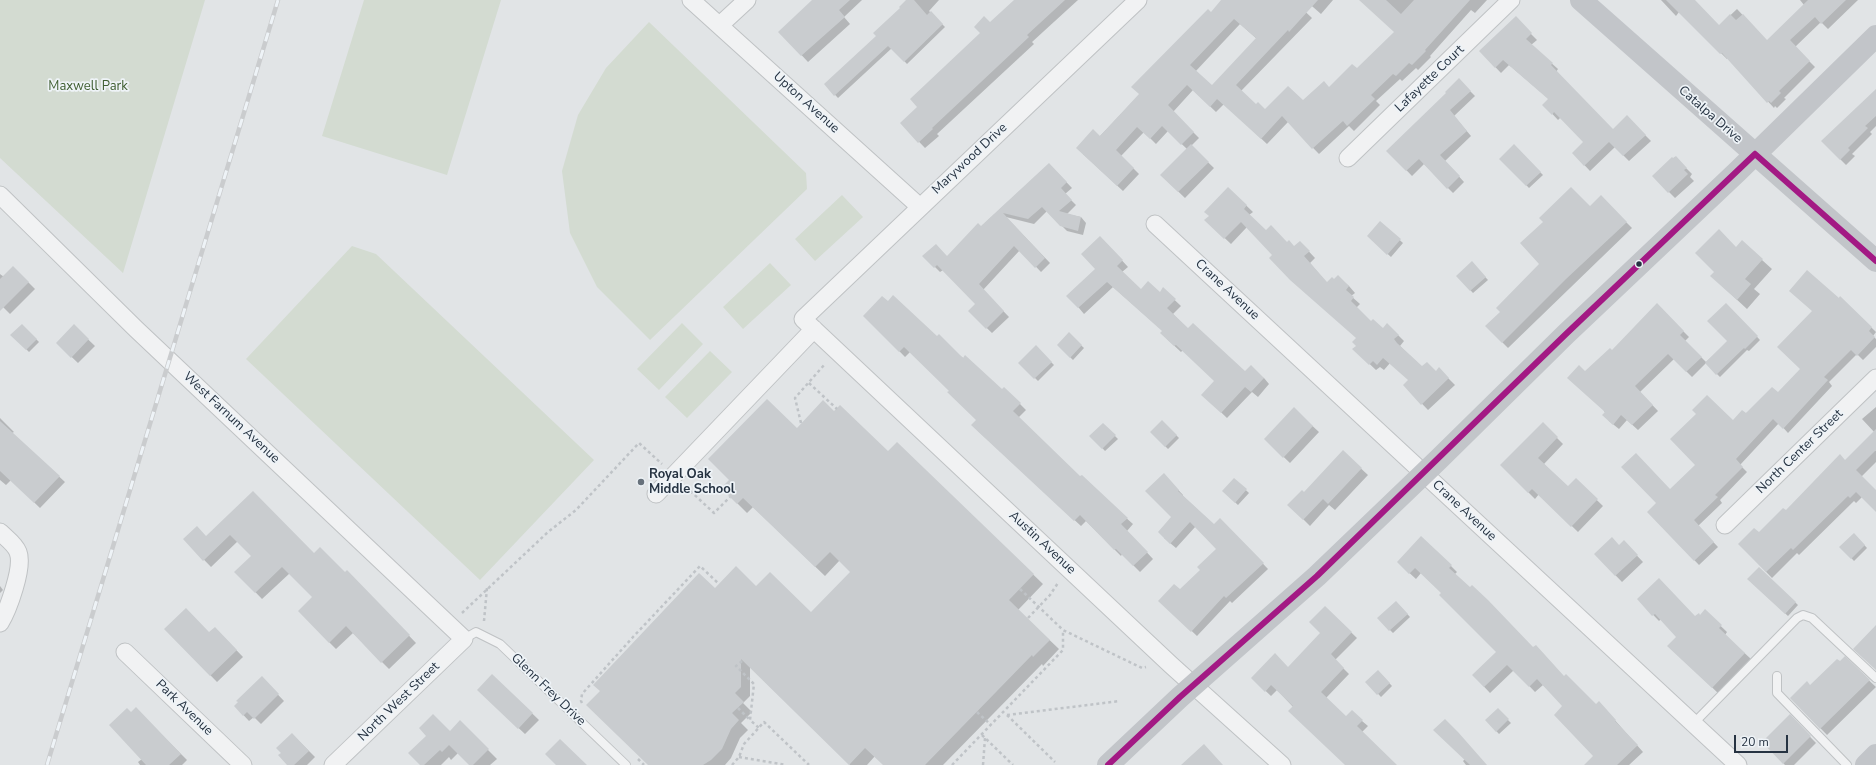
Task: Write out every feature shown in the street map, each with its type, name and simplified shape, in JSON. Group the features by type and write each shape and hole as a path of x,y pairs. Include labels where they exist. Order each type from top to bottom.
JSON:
{"street":[{"name":"Upton Avenue","path":"692,0 920,207"},
{"path":"720,25 747,0"},
{"name":"Marywood Drive","path":"656,494 808,324 920,207 1138,0"},
{"name":"Lafayette Court","path":"1348,158 1511,0"},
{"name":"Catalpa Drive","path":"1581,0 1876,261"},
{"path":"1108,765 1194,685 1317,576 1876,36"},
{"name":"West Farnum Avenue","path":"0,195 136,329 464,639"},
{"name":"Crane Avenue","path":"1155,224 1738,765"},
{"name":"Austin Avenue","path":"808,324 1194,685 1282,765"},
{"name":"North Center Street","path":"1725,526 1876,378"},
{"path":"0,532 18,552 20,560 8,609 0,623"},
{"name":"North West Street","path":"333,765 464,639"},
{"name":"Park Avenue","path":"125,652 243,765"},
{"path":"1866,765 1876,754"}],"lane":[{"path":"1693,724 1797,618 1803,615 1812,618 1876,678"},
{"name":"Glenn Frey Drive","path":"464,639 476,632 500,644 626,765"},
{"path":"1777,676 1777,693 1847,765"}],"path":[{"path":"801,423 795,398 826,364"},
{"path":"810,383 836,409"},
{"path":"460,614 548,532 576,510 639,443 714,513 730,497"},
{"path":"584,708 581,701 582,694 700,566 719,584"},
{"path":"1028,618 1050,595 1058,583"},
{"path":"484,622 487,588"},
{"path":"1020,589 1063,630 1142,668 1146,667"},
{"path":"952,765 1063,650 1063,630"},
{"path":"742,661 736,666 754,684 750,720"},
{"path":"1007,715 1120,701"},
{"path":"738,708 758,728"},
{"path":"977,712 991,725"},
{"path":"1004,712 1055,762"},
{"path":"732,765 739,757 744,744 764,722 809,765"},
{"path":"982,735 1013,765"},
{"path":"983,765 985,737"},
{"path":"634,754 644,765"},
{"path":"739,757 786,765"}],"green space":[{"name":"Maxwell Park","path":"0,0 205,0 123,273 0,158"},
{"path":"364,0 501,0 447,175 322,136"},
{"path":"649,22 806,173 807,189 650,340 597,287 570,233 562,171 578,115 606,68"},
{"path":"842,195 863,217 815,261 795,239"},
{"path":"352,246 376,254 594,460 480,580 246,359"},
{"path":"770,263 791,285 743,329 723,307"},
{"path":"682,323 703,344 659,390 637,369"},
{"path":"710,351 732,372 687,418 665,397"}],"building":[{"path":"812,0 850,0 839,10 845,17 801,56 778,32"},
{"path":"906,0 914,0 927,15 931,11 943,24 904,62 888,46 834,96 824,84 876,36 873,33 900,8 899,7"},
{"path":"1014,0 1065,0 1027,35 1029,37 918,143 900,123 917,107 910,99 980,33 974,27 984,16 990,22"},
{"path":"1221,0 1318,0 1289,32 1288,30 1236,85 1256,104 1258,102 1265,109 1288,86 1303,100 1324,81 1329,87 1352,64 1357,68 1394,32 1359,0 1386,0 1401,14 1414,0 1470,0 1412,65 1409,63 1396,76 1393,74 1371,95 1375,99 1347,126 1343,121 1312,149 1282,116 1261,139 1217,99 1210,107 1187,85 1168,105 1194,132 1181,145 1162,126 1150,139 1137,127 1116,150 1134,168 1117,186 1076,148 1093,129 1100,136 1139,94 1131,87 1208,9 1211,12","holes":["1234,19 1256,38 1212,85 1190,65"]},
{"path":"1666,0 1695,0 1719,25 1730,14 1736,20 1743,14 1767,40 1808,0 1846,0 1821,24 1815,17 1790,40 1810,61 1779,91 1781,93 1771,103 1769,101 1767,103 1722,53 1720,54"},
{"path":"1516,16 1532,33 1526,39 1553,63 1551,65 1613,129 1627,115 1646,135 1623,156 1609,142 1584,166 1572,153 1583,142 1554,112 1552,115 1542,105 1548,99 1503,60 1495,68 1479,51"},
{"path":"1459,78 1471,91 1450,110 1467,131 1440,155 1460,176 1447,189 1419,159 1406,171 1386,151 1446,93 1445,92"},
{"path":"1876,89 1876,116 1865,126 1868,128 1848,148 1850,150 1840,160 1821,141"},
{"path":"1191,144 1209,162 1178,192 1160,175"},
{"path":"1514,144 1541,172 1526,186 1499,159"},
{"path":"1676,156 1687,168 1684,170 1688,174 1668,193 1652,176 1672,157 1673,158"},
{"path":"1049,163 1067,182 1061,188 1072,200 1059,211 1081,217 1078,231 1060,226 1042,207 1028,219 1003,213 1045,258 1035,268 1014,246 979,284 1004,311 986,329 968,311 975,304 937,265 934,268 922,256 936,244 947,256 978,223 981,226"},
{"path":"1228,187 1247,205 1244,209 1266,230 1271,225 1287,242 1289,240 1294,246 1300,241 1310,251 1304,256 1327,282 1332,277 1334,279 1338,275 1349,286 1346,290 1354,297 1351,301 1371,321 1373,319 1383,328 1387,323 1399,335 1394,339 1397,343 1422,366 1427,362 1436,371 1439,367 1449,378 1421,405 1403,385 1408,380 1383,358 1377,365 1373,361 1369,365 1352,349 1356,346 1352,342 1356,338 1290,280 1269,258 1272,255 1241,222 1224,239 1204,220 1209,216 1204,212"},
{"path":"1571,187 1590,206 1601,195 1627,222 1566,279 1502,343 1485,326 1500,312 1496,308 1539,264 1520,243 1543,222 1539,218"},
{"path":"1380,221 1401,239 1387,255 1367,236"},
{"path":"1719,229 1736,247 1742,240 1763,259 1745,279 1751,284 1737,300 1710,276 1714,272 1695,253"},
{"path":"1100,236 1123,260 1117,266 1141,289 1148,281 1160,292 1163,287 1176,299 1167,308 1188,328 1193,323 1245,371 1251,365 1264,378 1251,392 1245,387 1221,413 1201,395 1214,381 1176,345 1174,346 1160,333 1162,331 1107,282 1078,308 1066,296 1095,269 1081,254"},
{"path":"1472,261 1486,277 1470,291 1456,276"},
{"path":"13,266 29,282 0,311 0,279"},
{"path":"1807,270 1839,298 1840,296 1872,327 1869,331 1875,337 1857,356 1851,350 1824,377 1828,380 1783,429 1773,419 1736,459 1743,467 1715,495 1718,497 1694,520 1714,542 1694,561 1647,512 1656,503 1621,467 1636,453 1670,489 1695,465 1670,439 1696,414 1692,410 1707,395 1733,420 1742,410 1746,413 1772,387 1778,392 1800,369 1777,347 1812,311 1789,291"},
{"path":"893,295 937,336 939,334 963,358 965,355 1002,389 1004,387 1021,403 1013,411 1080,476 1082,475 1128,518 1121,524 1148,552 1133,566 1116,549 1114,550 1080,515 1074,521 971,425 976,420 904,347 899,352 863,316 882,296 888,301"},
{"path":"1657,303 1684,331 1680,335 1702,357 1686,372 1668,354 1635,386 1653,405 1632,425 1621,415 1613,425 1602,415 1605,412 1567,378 1579,365 1585,371 1610,348 1612,350"},
{"path":"1726,303 1758,336 1716,375 1705,363 1727,341 1707,321"},
{"path":"22,324 37,339 26,350 10,335"},
{"path":"74,324 89,339 71,358 56,343"},
{"path":"1069,332 1082,345 1070,358 1057,345"},
{"path":"1036,345 1052,362 1034,379 1018,363"},
{"path":"767,399 797,428 823,400 834,411 840,405 888,451 897,442 1034,574 1009,600 1050,640 1033,657 1032,655 925,765 883,765 865,748 849,765 741,659 741,687 735,693 744,702 732,713 739,720 731,729 722,749 711,760 703,765 648,765 586,705 600,691 593,685 699,573 715,588 736,566 756,586 770,572 811,612 850,572 830,552 815,567 743,498 737,504 721,488 729,480 708,459"},
{"path":"1294,407 1313,426 1283,458 1264,439"},
{"path":"1162,420 1177,435 1165,447 1150,432"},
{"path":"0,421 60,476 34,503 0,471"},
{"path":"1543,422 1558,437 1538,458 1568,486 1576,478 1598,499 1571,527 1532,489 1528,493 1500,465"},
{"path":"1103,423 1116,435 1102,449 1089,436"},
{"path":"1876,429 1876,450 1856,470 1876,490 1876,512 1856,492 1850,498 1848,496 1793,550 1791,548 1766,572 1738,544 1754,528 1759,532 1783,508 1786,510 1840,454 1845,460"},
{"path":"1343,450 1362,468 1328,504 1323,499 1303,520 1287,505 1302,490 1304,492"},
{"path":"1164,473 1179,490 1178,491 1214,524 1220,518 1264,563 1226,598 1224,596 1191,632 1158,601 1174,584 1180,589 1200,570 1197,567 1216,549 1190,522 1170,544 1158,532 1171,517 1145,491"},
{"path":"1234,478 1247,489 1235,503 1222,491"},
{"path":"253,491 314,553 320,547 345,572 347,570 410,635 381,663 346,626 329,643 298,611 312,597 282,567 255,593 234,572 251,556 230,535 203,561 183,539 197,526 206,536"},
{"path":"1854,533 1865,545 1851,559 1839,547"},
{"path":"1421,536 1452,565 1449,568 1470,587 1472,585 1488,600 1533,647 1536,645 1564,676 1566,674 1596,704 1599,701 1616,720 1615,721 1638,745 1617,765 1584,765 1593,756 1554,715 1562,706 1537,679 1529,687 1507,665 1484,687 1472,675 1496,652 1439,595 1441,593 1415,568 1409,574 1397,562"},
{"path":"1612,537 1619,545 1624,540 1638,555 1615,576 1594,554"},
{"path":"1759,567 1796,602 1785,614 1747,579"},
{"path":"1659,578 1695,616 1699,613 1700,615 1705,609 1722,625 1719,628 1745,653 1712,688 1667,646 1676,637 1655,614 1652,616 1637,599"},
{"path":"1396,601 1408,614 1389,631 1377,618"},
{"path":"1325,606 1352,632 1331,654 1344,668 1321,692 1346,716 1352,710 1363,720 1357,726 1397,765 1345,765 1288,711 1293,706 1271,685 1265,692 1251,678 1275,653 1288,667 1320,633 1309,622"},
{"path":"186,608 209,632 215,627 237,650 210,676 164,629"},
{"path":"1876,625 1876,670 1853,649"},
{"path":"1845,656 1870,680 1820,729 1790,698 1807,681 1810,685 1837,659 1840,661"},
{"path":"1378,670 1390,683 1377,695 1365,682"},
{"path":"492,674 533,713 518,729 477,690"},
{"path":"262,676 279,694 254,719 247,712 243,716 234,706 238,702 236,701"},
{"path":"136,707 181,754 169,765 146,765 109,725 127,708 131,712"},
{"path":"1498,708 1509,719 1496,732 1485,720"},
{"path":"433,714 450,731 460,720 489,749 473,765 469,765 449,745 442,752 440,750 424,765 420,765 408,753 426,736 419,728"},
{"path":"1790,714 1811,736 1783,764 1762,742"},
{"path":"1445,719 1487,765 1470,765 1433,730"},
{"path":"292,733 309,751 294,765 287,765 278,755 281,753 276,748"},
{"path":"560,739 587,765 556,765 545,754"},
{"path":"1204,744 1223,765 1181,765"}],"railway":[{"path":"47,765 278,0"}],"transit line":[{"path":"1755,154 1876,261"},
{"path":"1108,765 1180,697 1317,576 1566,334 1755,154"}],"place":[{"name":"Royal Oak Middle School","path":"641,482"}]}
